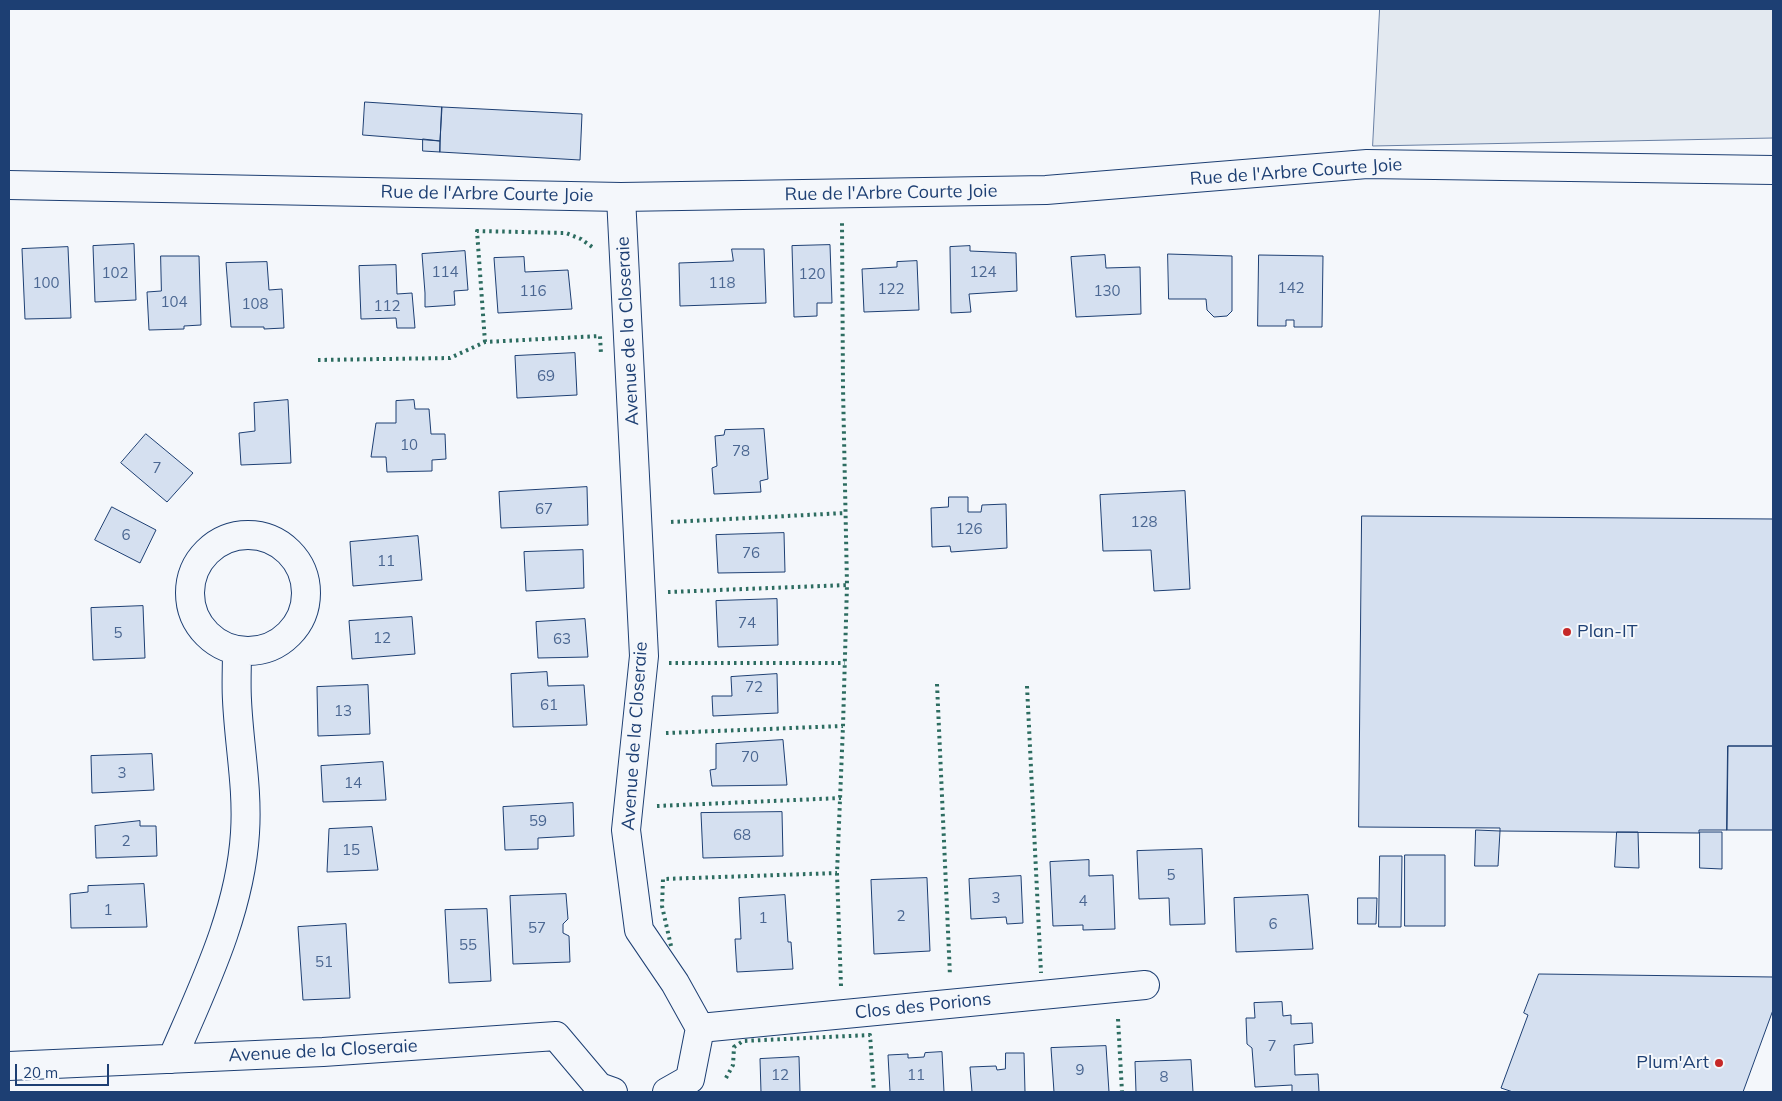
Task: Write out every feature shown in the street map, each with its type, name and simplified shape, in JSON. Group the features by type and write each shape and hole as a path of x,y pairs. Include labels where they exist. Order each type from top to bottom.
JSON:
{"street":[{"name":"Rue de l'Arbre Courte Joie","path":"9,185 621,197 1046,190 1367,164 1773,170"},
{"name":"Avenue de la Closeraie","path":"621,197 644,656 626,830 639,930 676,983 700,1028"},
{"path":"253,535 271,540 287,550 299,565 306,582 306,601 300,619 289,634 274,646 256,651 237,651 221,645 206,635 196,620 190,604 190,586 195,569 205,554 219,543 235,536 253,535"},
{"path":"172,1059 224,933 242,862 245,831 245,782 236,699 237,651"},
{"name":"Clos des Porions","path":"700,1028 1145,985"},
{"path":"667,1092 690,1079 700,1028"},
{"name":"Avenue de la Closeraie","path":"9,1066 323,1052 556,1036 599,1086 613,1092"}],"shaded area":[{"path":"1380,9 1773,9 1773,138 1373,146"}],"building":[{"path":"365,102 442,107 440,141 363,135"},
{"path":"442,107 582,114 580,160 440,152"},
{"path":"423,139 440,141 440,152 423,151"},
{"path":"134,244 136,300 95,302 93,246"},
{"path":"830,245 832,303 817,303 817,316 794,317 792,246"},
{"path":"970,246 970,251 1016,253 1017,291 969,294 971,312 951,313 950,247"},
{"path":"68,247 71,318 25,319 22,249"},
{"path":"732,249 764,249 766,303 680,306 679,263 733,261"},
{"path":"465,251 468,290 454,291 455,305 425,307 422,254"},
{"path":"1168,254 1232,256 1232,311 1227,316 1214,317 1207,310 1206,299 1169,299"},
{"path":"1105,255 1106,268 1140,267 1141,314 1076,317 1071,257"},
{"path":"1259,255 1323,256 1322,327 1294,327 1294,320 1286,320 1286,326 1258,326"},
{"path":"161,256 199,256 201,325 184,326 184,329 149,330 147,292 161,291"},
{"path":"524,257 525,272 568,270 572,309 498,313 494,258"},
{"path":"917,261 919,310 864,312 862,269 897,267 897,262"},
{"path":"267,262 269,290 282,289 284,328 231,327 226,263"},
{"path":"396,265 397,294 412,293 415,328 397,328 396,318 361,319 359,266"},
{"path":"575,353 577,395 517,398 515,356"},
{"path":"288,400 291,463 241,465 239,433 255,431 254,403"},
{"path":"414,400 415,409 429,409 431,434 445,434 446,459 432,460 432,471 387,472 386,457 371,457 376,423 396,423 396,401"},
{"path":"764,429 768,479 760,481 761,492 714,494 712,468 717,466 715,436 724,435 725,430"},
{"path":"146,434 193,473 167,502 121,463"},
{"path":"587,487 588,525 501,528 499,492"},
{"path":"1185,491 1190,589 1154,591 1151,550 1103,551 1100,495"},
{"path":"949,497 968,497 968,512 981,512 982,505 1006,504 1007,548 951,552 950,546 932,547 931,508 948,507"},
{"path":"112,507 156,530 140,563 95,540"},
{"name":"Plan-IT","path":"1362,516 1773,519 1773,746 1728,746 1727,830 1699,830 1699,833 1500,831 1500,828 1359,827"},
{"path":"784,533 785,572 718,573 716,535"},
{"path":"418,536 422,580 353,586 350,542"},
{"path":"583,550 584,588 526,591 524,552"},
{"path":"777,599 778,645 718,647 716,601"},
{"path":"143,606 145,658 93,660 91,608"},
{"path":"412,617 415,654 352,659 349,621"},
{"path":"585,619 588,657 538,658 536,622"},
{"path":"547,672 548,686 584,685 587,725 513,727 511,674"},
{"path":"777,674 778,713 713,716 712,696 732,696 731,677"},
{"path":"368,685 370,734 318,736 317,687"},
{"path":"783,740 787,785 712,786 710,770 716,769 716,744"},
{"path":"1728,746 1773,746 1773,830 1727,830"},
{"path":"152,754 154,790 92,793 91,756"},
{"path":"383,762 386,800 323,802 321,766"},
{"path":"573,803 574,836 538,838 538,849 505,850 503,807"},
{"path":"782,812 783,856 703,858 701,813"},
{"path":"140,821 140,826 156,826 157,856 96,858 95,826"},
{"path":"372,827 378,870 327,872 329,829"},
{"path":"1476,830 1500,831 1498,866 1475,866"},
{"path":"1617,832 1638,832 1639,868 1615,867"},
{"path":"1700,832 1722,832 1722,869 1700,868"},
{"path":"1202,849 1205,924 1170,925 1169,898 1139,899 1137,851"},
{"path":"1405,855 1445,855 1445,926 1405,926"},
{"path":"1380,856 1402,856 1401,927 1379,927"},
{"path":"1089,860 1089,876 1113,875 1115,929 1083,930 1083,925 1053,926 1050,862"},
{"path":"1021,876 1023,923 1007,924 1006,917 971,919 969,879"},
{"path":"927,878 930,951 874,954 871,880"},
{"path":"144,884 147,927 71,928 70,894 88,892 88,886"},
{"path":"566,894 568,919 563,924 563,933 569,936 570,962 513,964 510,896"},
{"path":"785,895 788,942 791,942 793,969 737,972 735,939 741,939 739,898"},
{"path":"1308,895 1313,949 1236,952 1234,898"},
{"path":"1358,898 1377,898 1376,924 1358,924"},
{"path":"487,909 491,981 449,983 445,910"},
{"path":"346,924 350,998 303,1000 298,927"},
{"path":"1539,974 1773,977 1773,1010 1743,1092 1513,1092 1501,1088 1528,1015 1524,1013"},
{"path":"1282,1002 1283,1016 1291,1015 1291,1024 1312,1023 1313,1043 1294,1045 1295,1075 1318,1074 1319,1092 1292,1092 1292,1085 1255,1087 1252,1048 1247,1044 1246,1018 1255,1018 1254,1003"},
{"path":"1106,1046 1109,1092 1054,1092 1051,1048"},
{"path":"942,1052 944,1092 890,1092 888,1055 908,1054 908,1058 924,1057 925,1053"},
{"path":"1006,1053 1024,1053 1025,1092 972,1092 970,1067 996,1066 997,1070 1005,1069"},
{"path":"799,1057 800,1092 761,1092 760,1059"},
{"path":"1191,1060 1193,1092 1136,1092 1135,1062"}],"hedge":[{"path":"841,986 837,873 847,585 842,223"},
{"path":"485,342 477,231 566,233 581,239 595,249"},
{"path":"318,360 450,358 485,342 600,336 601,354"},
{"path":"671,522 845,513"},
{"path":"668,592 847,585"},
{"path":"669,663 845,663"},
{"path":"937,684 950,976"},
{"path":"1027,686 1041,973"},
{"path":"666,733 843,726"},
{"path":"657,806 841,798"},
{"path":"671,946 662,906 663,879 837,873"},
{"path":"1118,1019 1122,1092"},
{"path":"726,1078 733,1065 734,1047 743,1041 870,1035 874,1092"}],"place":[{"name":"Plan-IT","path":"1567,632"},
{"name":"Plum'Art","path":"1719,1063"}]}
